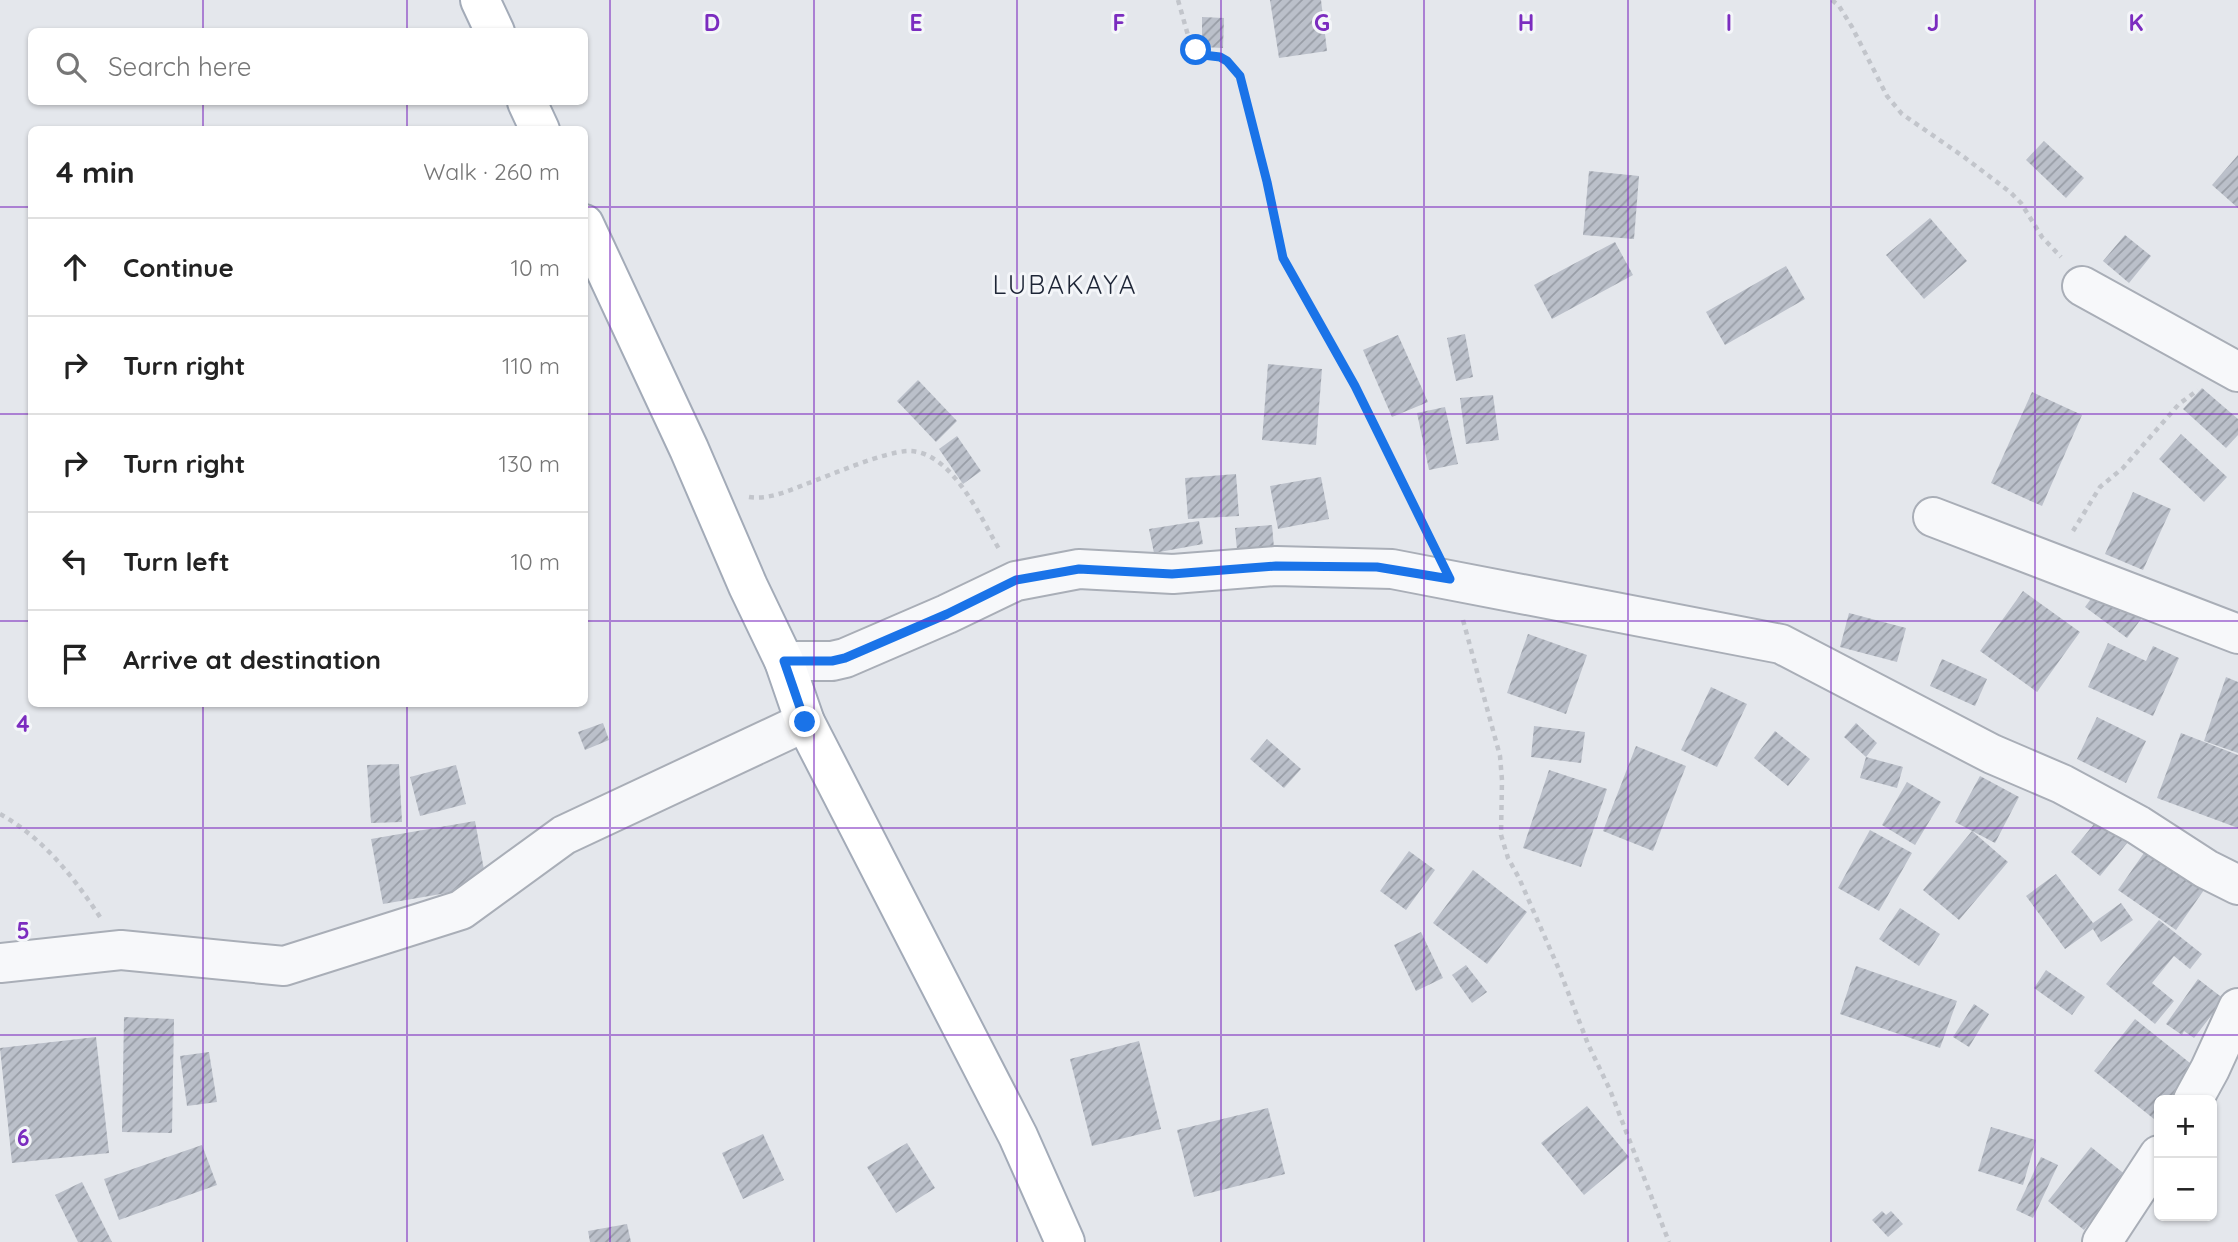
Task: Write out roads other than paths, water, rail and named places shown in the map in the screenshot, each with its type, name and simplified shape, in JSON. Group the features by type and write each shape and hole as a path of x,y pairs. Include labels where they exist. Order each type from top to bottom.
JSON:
{"main road":[{"path":"480,0 493,28"},
{"path":"528,105 538,126"},
{"path":"588,233 784,661 805,722 1018,1136 1065,1242"}],"street":[{"path":"2082,286 2234,369"},
{"path":"1933,517 2238,634"},
{"path":"784,661 832,661 845,658 947,614 1016,580 1092,568 1172,574 1276,566 1377,567 1781,643 1992,754 2062,784 2138,825 2206,869 2238,886"},
{"path":"0,963 121,950 284,966 461,910 564,835 805,722"},
{"path":"2196,1095 2238,1008"},
{"path":"2102,1242 2157,1158"}],"district":[{"name":"LUBAKAYA","path":"1065,284"}]}
